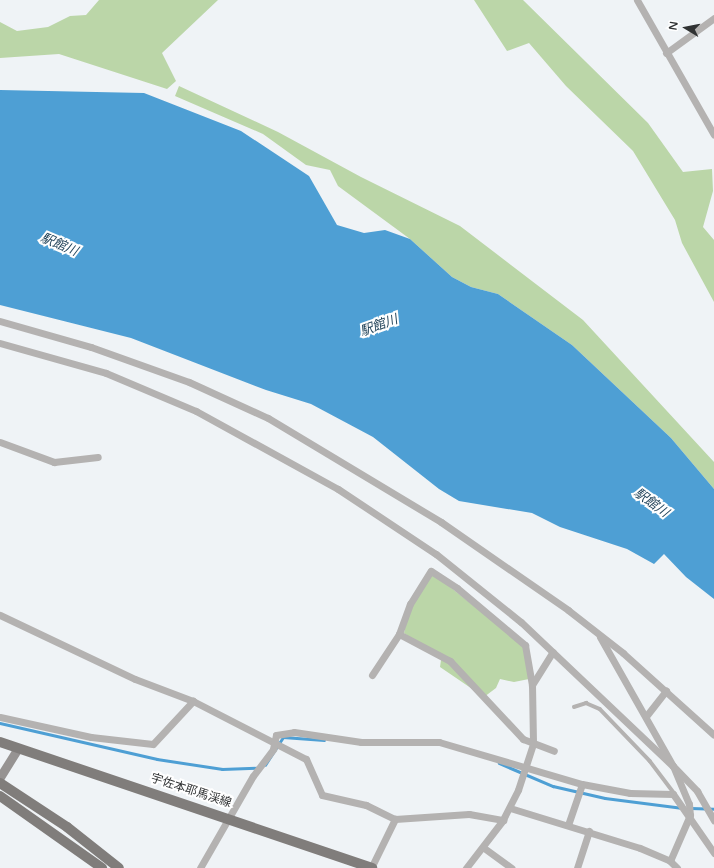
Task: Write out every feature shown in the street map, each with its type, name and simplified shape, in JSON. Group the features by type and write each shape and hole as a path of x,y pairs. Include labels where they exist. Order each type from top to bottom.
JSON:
{"main road":[{"name":"宇佐本耶馬渓線","path":"0,742 229,818 372,868"},
{"path":"0,783 66,827 119,868"},
{"path":"0,796 102,868"}],"street":[{"path":"636,0 714,135"},
{"path":"666,53 714,18"},
{"path":"0,321 91,347 189,382 268,418 441,522 598,633 666,691 714,736"},
{"path":"0,344 143,387 196,411 338,489 436,554 553,652 625,718 635,733 674,766 697,792 714,820"},
{"path":"0,442 54,462 98,457"},
{"path":"372,675 399,634 410,604 426,575 435,572 524,643 532,685 533,744 525,770 510,808 484,848 466,868"},
{"path":"0,615 135,679 193,702 309,760 322,795 366,805 395,819 469,814 503,820"},
{"path":"510,808 589,831 640,848 673,866 690,814 689,804 674,766 647,715 598,633"},
{"path":"399,634 450,661 489,705 523,739 554,751"},
{"path":"532,685 553,652"},
{"path":"647,715 666,691"},
{"path":"0,717 91,737 153,744 193,702"},
{"path":"200,868 275,744 276,735 294,732 361,742 426,741 454,746 525,770 582,784 623,792 676,795 690,814 714,853"},
{"path":"0,777 18,748"},
{"path":"568,825 582,784"},
{"path":"372,868 395,819"},
{"path":"577,868 589,831"},
{"path":"484,848 512,868"}],"lane":[{"path":"574,707 586,703 600,709 650,761 676,795"}],"green space":[{"path":"99,0 218,0 162,53 176,81 167,89 59,54 0,58 0,22 17,31 48,27 70,16 86,15"},
{"path":"474,0 523,0 648,123 683,172 712,169 713,191 703,227 714,240 714,302 682,243 675,220 633,151 566,86 529,43 507,51"},
{"path":"179,86 278,132 361,177 460,226 583,320 714,462 714,489 671,438 572,345 498,294 471,287 452,277 410,239 338,186 330,170 306,165 263,134 175,96"},
{"path":"435,575 523,645 529,679 514,682 500,679 496,688 484,697 440,667 441,660 404,633 407,617 427,577"}],"water":[{"name":"駅館川","path":"0,90 144,93 241,131 309,176 337,225 364,233 385,230 410,239 452,277 471,287 498,294 572,345 671,438 714,489 714,599 686,577 664,554 654,564 627,549 560,527 532,513 459,501 439,489 373,437 311,404 266,390 131,338 0,305"}],"waterway":[{"path":"0,723 157,759 222,769 256,768"},
{"path":"265,765 283,737 324,740"},
{"path":"499,763 553,786 605,798 682,808"},
{"path":"691,808 714,809"}]}
